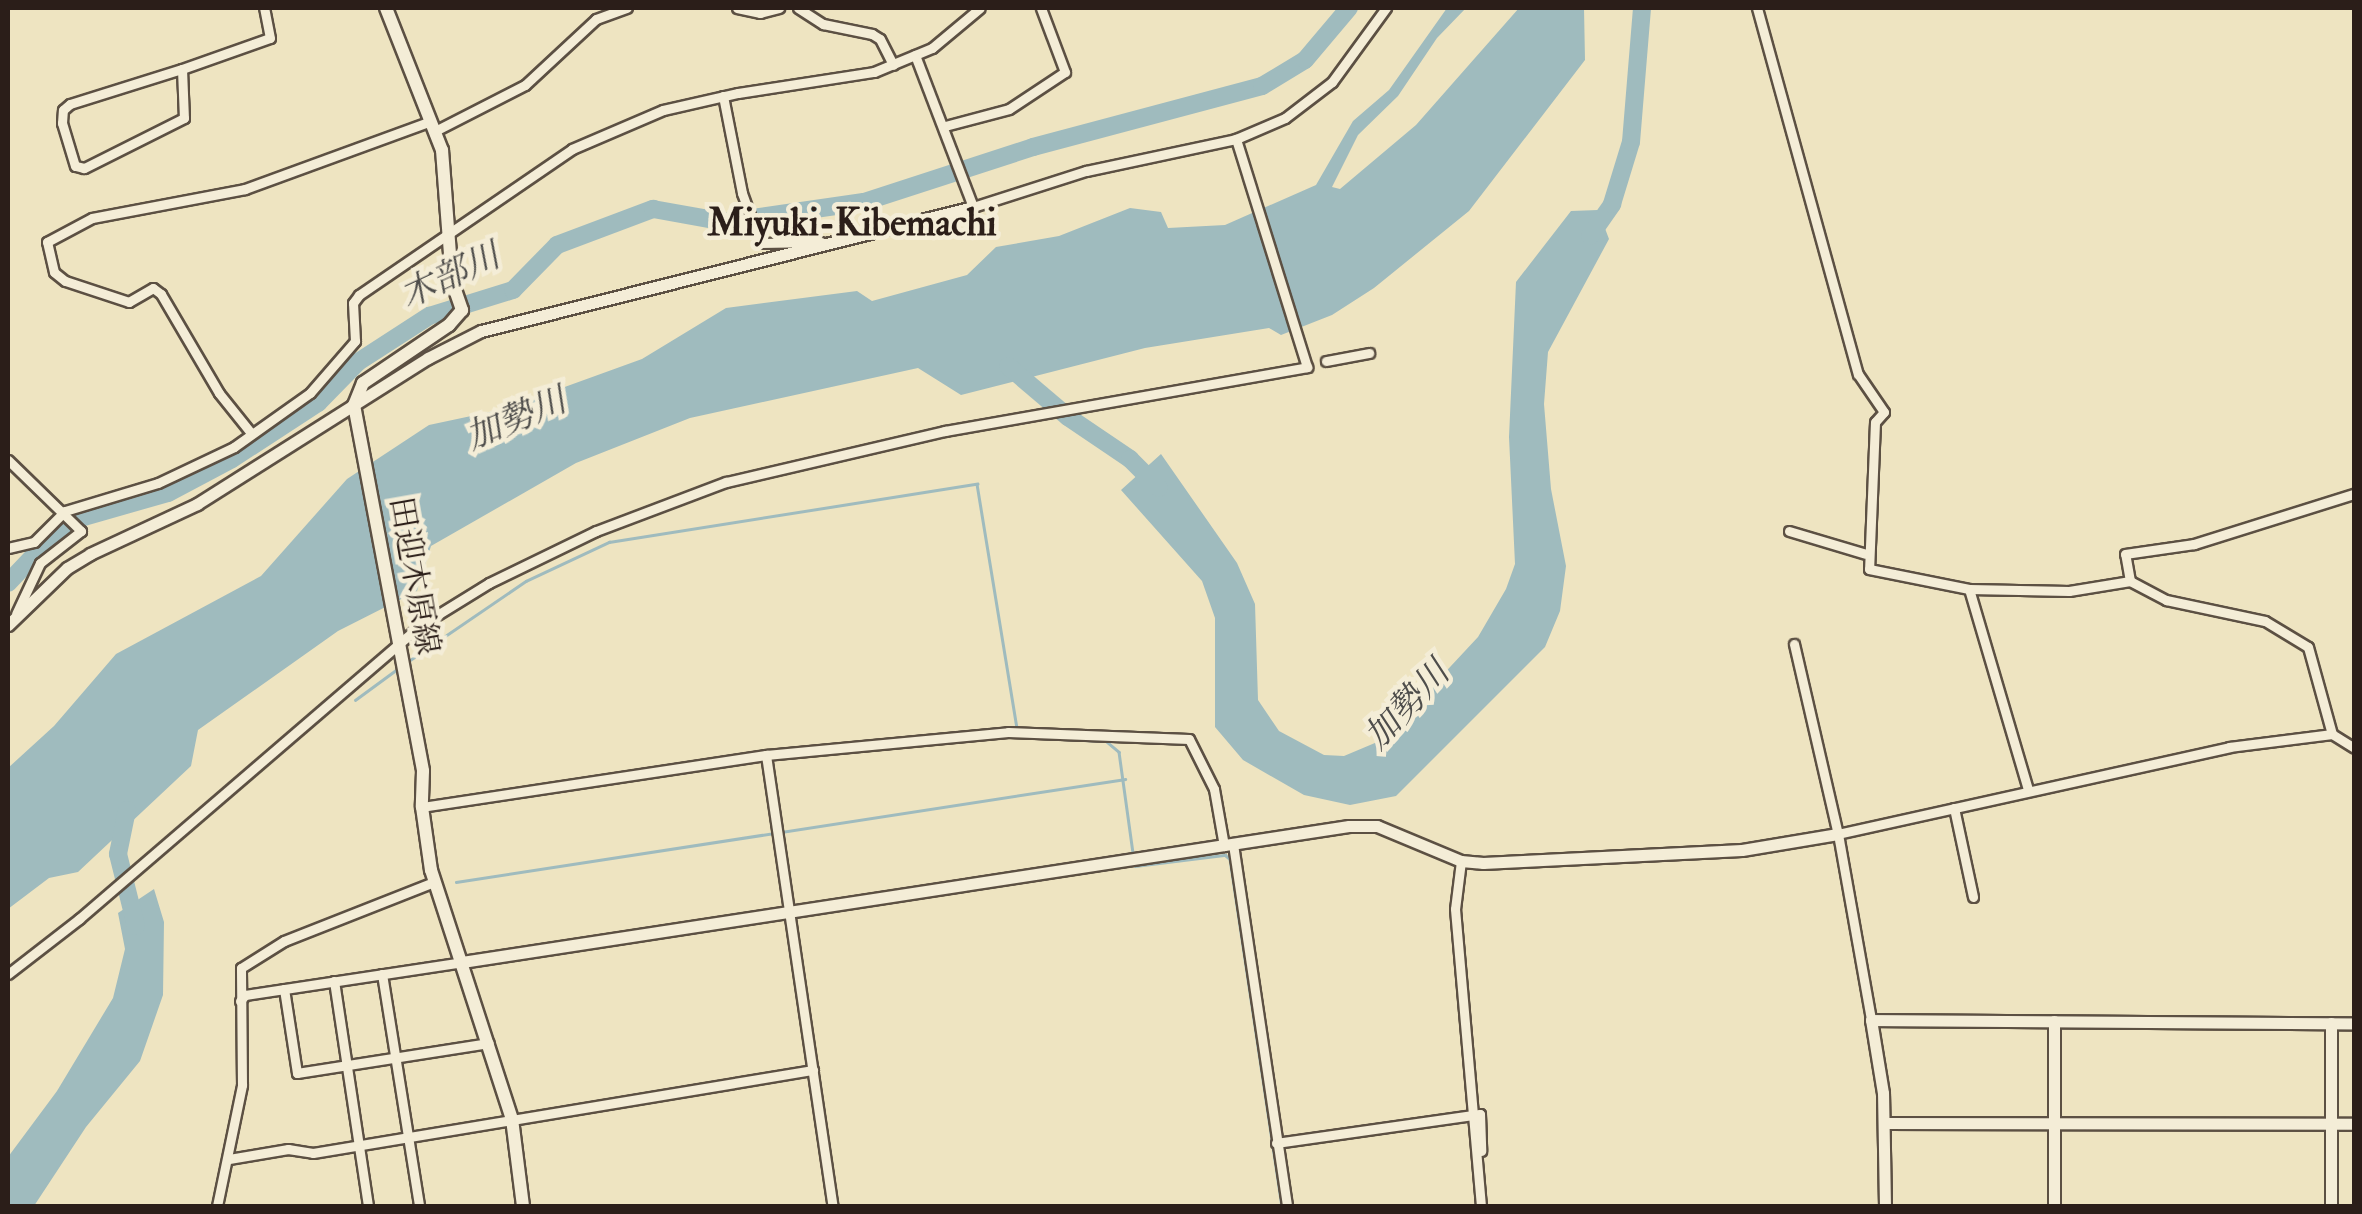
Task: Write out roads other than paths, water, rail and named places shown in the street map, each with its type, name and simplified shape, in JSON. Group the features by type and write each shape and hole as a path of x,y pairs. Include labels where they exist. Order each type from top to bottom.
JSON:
{"main road":[{"path":"354,404 363,383 449,326 462,310 456,291 447,173 433,126 386,8"},
{"name":"田迎木原線","path":"354,404 423,772 422,807 434,882 512,1118 524,1206"}],"street":[{"path":"182,69 184,118 84,168 76,166 62,123 63,110 70,104 270,38 264,8"},
{"path":"251,434 219,392 161,294 153,288 129,302 65,281 54,272 47,242 92,218 229,194 433,126 526,84 596,19 627,8"},
{"path":"737,8 760,13 779,8"},
{"path":"798,8 823,24 872,34 880,39 893,65"},
{"path":"8,548 34,542 67,514 158,482 234,447 310,394 352,348 358,294 488,210 572,149 663,110 723,96 833,82 893,65 932,48 980,8"},
{"path":"945,126 1008,109 1065,72 1041,8"},
{"path":"12,620 90,554 197,504 354,404 481,330 973,207 1086,171 1236,139 1286,118 1332,82 1386,8"},
{"path":"1757,8 1858,374 1884,412 1875,422 1866,554 1869,568 1969,589 2069,591 2130,581 2166,600 2265,621 2308,646 2332,734"},
{"path":"915,55 973,207"},
{"path":"723,96 744,198 760,242 828,242"},
{"path":"8,974 79,919 421,626 524,566 666,502 726,482 945,430 1307,368 1236,139"},
{"path":"1326,362 1369,353"},
{"path":"8,460 81,531 40,563 12,620"},
{"path":"2130,581 2125,554 2194,544 2354,494"},
{"path":"1789,530 1866,554"},
{"path":"1969,589 2028,790"},
{"path":"1794,644 1838,834 1870,1020 1885,1123 1885,1206"},
{"path":"422,807 766,755 1008,732 1189,739 1214,789 1229,845 1287,1206"},
{"path":"240,1001 245,995 790,909 1350,826 1378,826 1461,861 1598,859 1742,850 1838,834 2180,756 2332,734 2354,748"},
{"path":"766,755 833,1206"},
{"path":"1954,808 1973,897"},
{"path":"1461,861 1455,910 1472,1115"},
{"path":"217,1206 242,1085 241,968 396,893 434,882"},
{"path":"382,974 419,1206"},
{"path":"334,982 368,1206"},
{"path":"284,989 297,1073 489,1043"},
{"path":"1870,1020 2354,1022"},
{"path":"2054,1021 2054,1206"},
{"path":"2331,1022 2331,1206"},
{"path":"229,1159 288,1149 312,1153 814,1070"},
{"path":"1276,1143 1480,1114 1482,1206"},
{"path":"1885,1123 2354,1124"}],"water":[{"path":"1447,8 1466,8 1437,38 1398,96 1358,135 1332,187 1340,189 1416,125 1519,8 1584,8 1585,60 1469,211 1374,288 1332,315 1281,335 1269,328 1145,348 961,395 918,368 690,418 576,463 431,546 417,591 338,631 198,730 191,766 78,872 49,878 8,909 8,768 54,726 116,654 261,576 347,479 429,425 504,409 642,359 726,308 857,291 872,301 967,275 996,247 1059,236 1130,208 1161,212 1168,228 1225,225 1316,185 1353,121 1389,90"},
{"path":"1598,210 1609,239 1548,352 1544,404 1551,489 1566,566 1560,611 1545,647 1396,796 1350,805 1304,795 1243,760 1215,727 1215,618 1202,581 1121,490 1161,454 1237,563 1255,604 1258,700 1279,731 1324,755 1344,756 1382,740 1478,637 1506,589 1515,564 1509,437 1516,282 1571,211"},
{"path":"154,889 164,922 163,995 140,1061 86,1127 34,1206 8,1206 8,1157 57,1091 113,998 125,949 118,913"}],"waterway":[{"name":"木部川","path":"8,583 43,546 80,518 168,493 232,459 318,403 358,362 429,316 513,290 557,245 653,209 725,222 864,202 1033,147 1262,86 1305,60 1349,8"},
{"name":"加勢川","path":"1590,236 1612,204 1631,142 1642,8"},
{"name":"加勢川","path":"1008,366 1068,417 1130,459 1159,488"},
{"path":"410,660 526,581 609,542 977,484 1017,729"},
{"path":"355,700 396,670"},
{"path":"1019,737 1106,741 1119,752 1133,853"},
{"path":"456,882 1125,779"},
{"name":"加勢川","path":"127,810 118,854 136,926"},
{"path":"1135,866 1225,855 1230,859 1282,1206"}],"district":[{"name":"Miyuki-Kibemachi","path":"852,224"}]}
